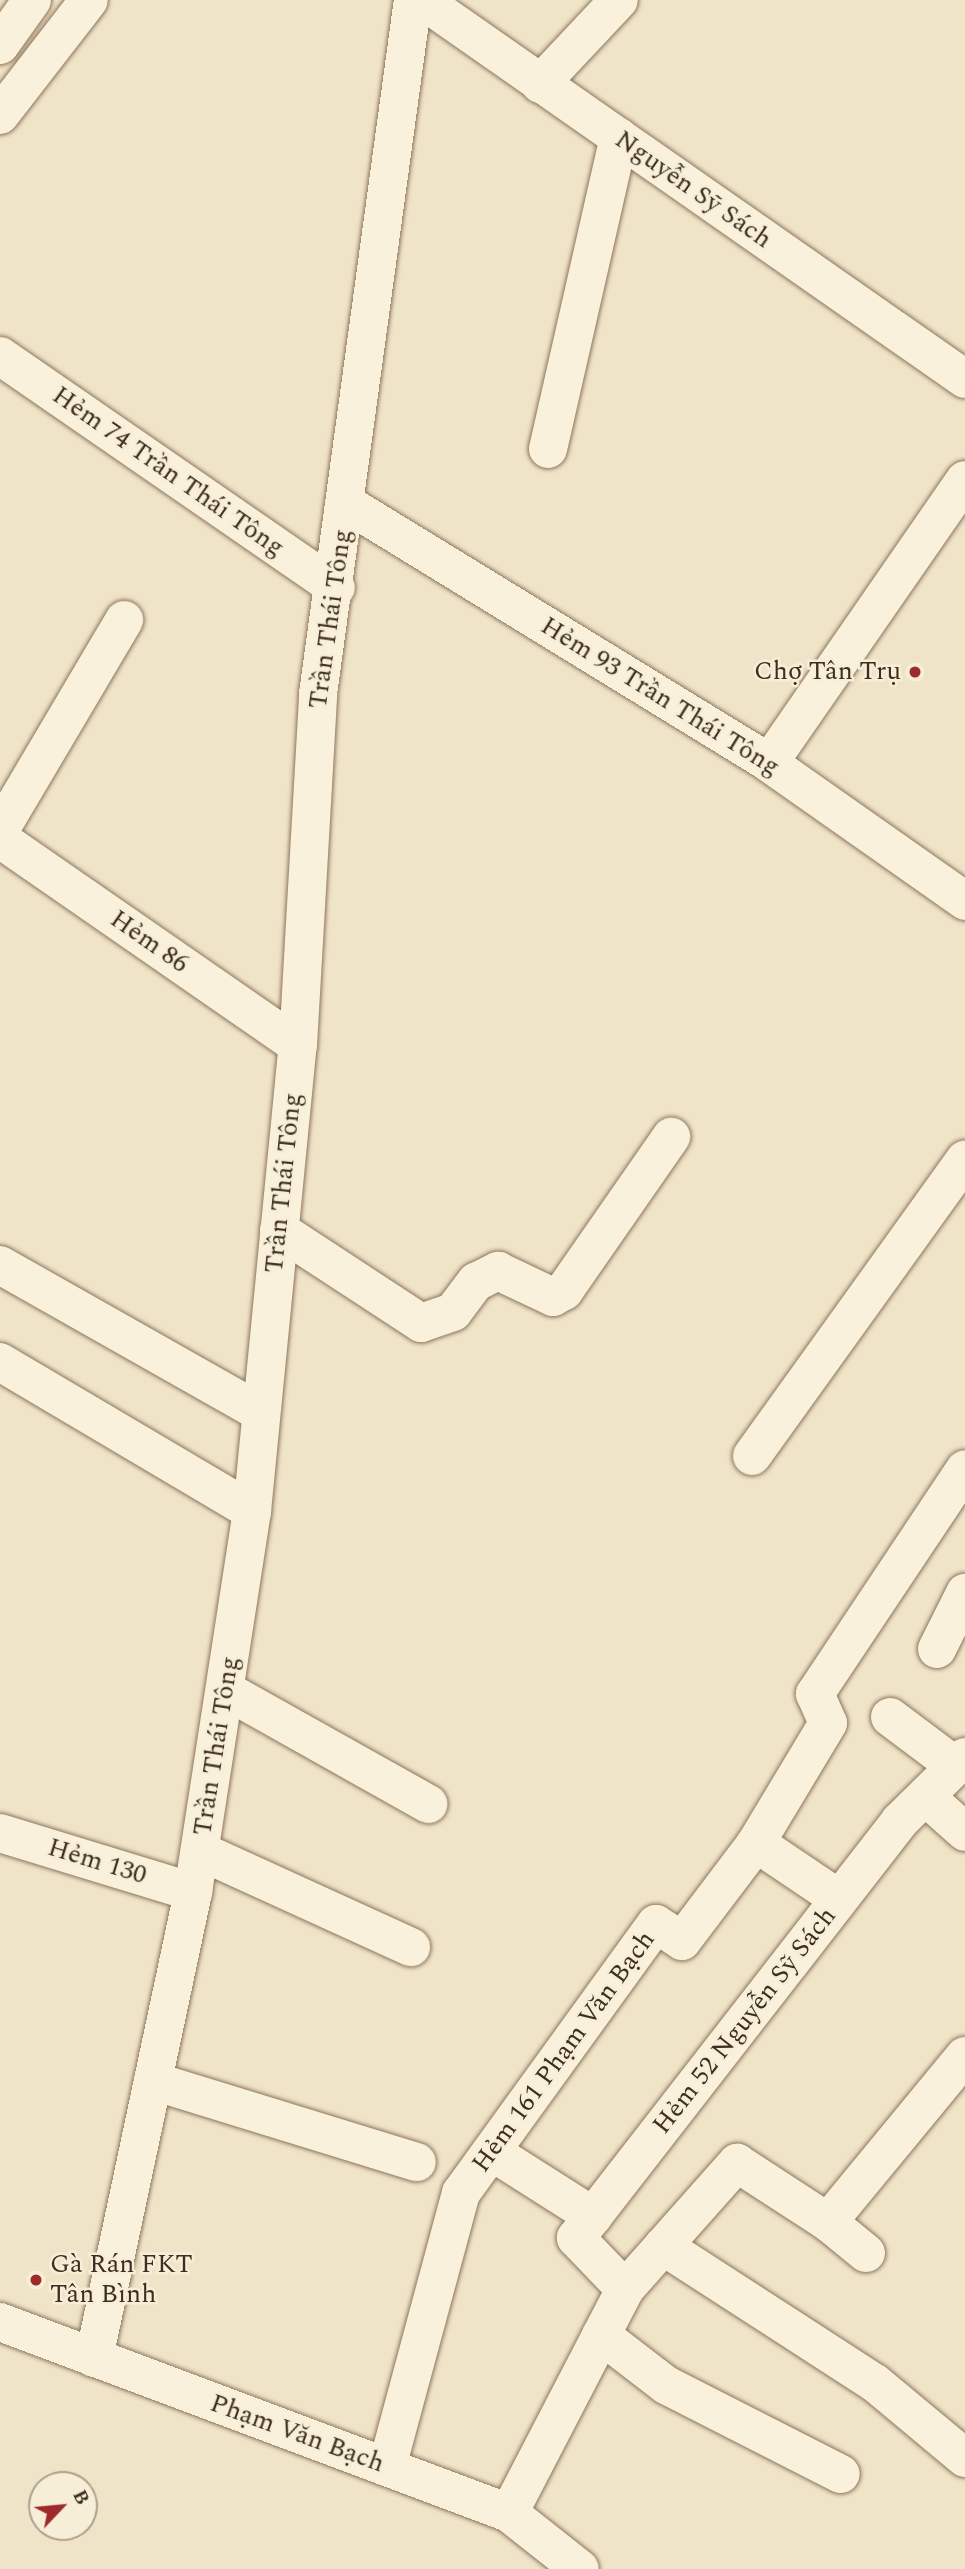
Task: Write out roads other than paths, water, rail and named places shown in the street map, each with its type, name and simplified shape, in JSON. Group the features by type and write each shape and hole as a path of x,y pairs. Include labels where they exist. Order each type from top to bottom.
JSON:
{"street":[{"path":"0,45 33,0"},
{"path":"0,116 89,0"},
{"name":"Trần Thái Tông","path":"94,2358 193,1892 227,1691 253,1511 260,1412 298,1045 318,694 336,588 413,0"},
{"name":"Nguyễn Sỹ Sách","path":"422,0 965,379"},
{"path":"540,84 619,0"},
{"path":"548,449 619,138"},
{"name":"Hẻm 74 Trần Thái Tông","path":"0,356 336,588"},
{"path":"769,763 965,480"},
{"name":"Hẻm 93 Trần Thái Tông","path":"347,504 769,763 965,901"},
{"path":"0,830 124,620"},
{"name":"Hẻm 86","path":"0,839 298,1045"},
{"path":"279,1230 421,1323 453,1311 476,1282 498,1271 553,1297 568,1286 671,1137"},
{"path":"752,1457 965,1160"},
{"path":"0,1265 260,1412"},
{"path":"0,1362 253,1511"},
{"name":"Hẻm 161 Phạm Văn Bạch","path":"387,2467 461,2193 656,1924 682,1941 756,1843 828,1723 815,1694 954,1506 965,1469"},
{"path":"937,1649 965,1593"},
{"path":"227,1691 428,1804"},
{"path":"890,1717 960,1761"},
{"name":"Hẻm 52 Nguyễn Sỹ Sách","path":"625,2289 576,2238 839,1899 960,1761"},
{"path":"926,1797 965,1832"},
{"name":"Hẻm 130","path":"0,1833 193,1892"},
{"path":"756,1843 839,1899"},
{"path":"200,1851 411,1947"},
{"path":"828,2222 965,2056"},
{"path":"153,2081 417,2162"},
{"path":"492,2152 593,2216"},
{"path":"509,2513 625,2289 737,2163 828,2222 866,2253"},
{"path":"663,2245 875,2382 965,2458"},
{"name":"Phạm Văn Bạch","path":"0,2322 509,2513 580,2569"},
{"path":"601,2335 666,2385 841,2474"}],"place":[{"name":"Chợ Tân Trụ","path":"915,672"},
{"name":"Gà Rán FKT Tân Bình","path":"36,2280"}]}
